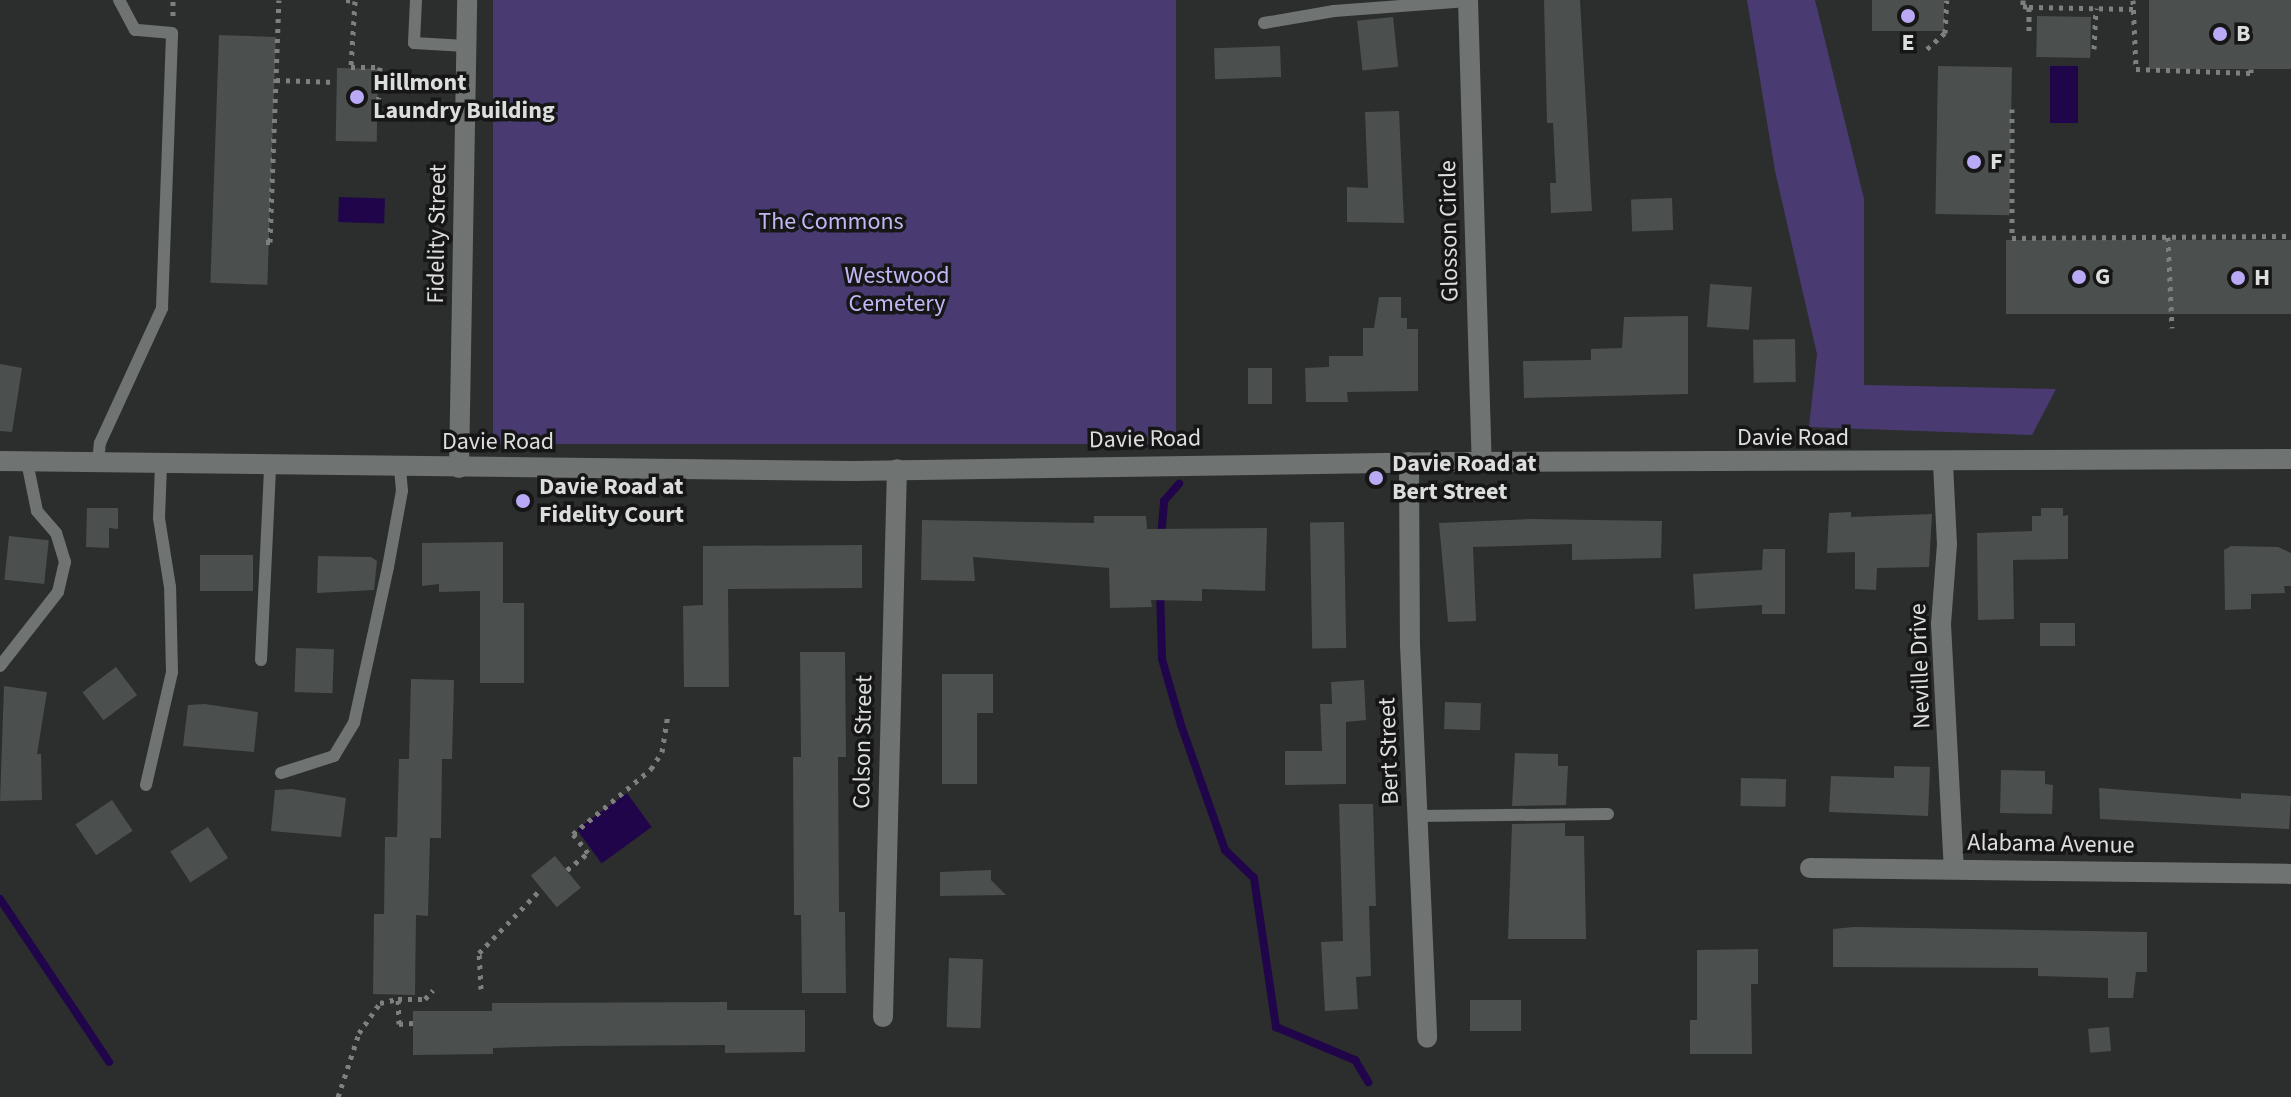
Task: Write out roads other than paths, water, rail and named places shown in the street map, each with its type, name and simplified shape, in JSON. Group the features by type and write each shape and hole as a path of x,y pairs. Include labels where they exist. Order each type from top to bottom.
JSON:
{"street":[{"name":"Fidelity Street","path":"459,468 467,0"},
{"name":"Glosson Circle","path":"1468,0 1482,462"},
{"name":"Davie Road","path":"0,461 161,467 897,469 1409,462 1943,463 2291,459"},
{"name":"Bert Street","path":"1409,462 1417,816 1427,1038"},
{"name":"Neville Drive","path":"1943,463 1947,544 1941,624 1954,869"},
{"name":"Colson Street","path":"883,1017 897,469"},
{"name":"Alabama Avenue","path":"1810,868 2291,874"}],"lane":[{"path":"98,464 100,443 162,308 172,33 135,30 119,0"},
{"path":"416,0 414,43 466,46"},
{"path":"1264,23 1334,11 1468,0"},
{"path":"0,666 58,592 65,562 56,533 37,511 27,462"},
{"path":"146,785 172,672 170,587 159,518 161,467"},
{"path":"261,660 270,467"},
{"path":"281,773 334,756 354,723 402,491 400,468"},
{"path":"1417,816 1608,814"}],"waterway":[{"path":"1161,537 1164,501 1179,484"},
{"path":"1160,590 1162,659 1181,725 1225,850 1254,878 1276,1027 1355,1060 1368,1082"},
{"path":"0,899 109,1062"}],"place":[{"name":"E","path":"1908,16"},
{"name":"B","path":"2220,34"},
{"name":"Hillmont Laundry Building","path":"357,97"},
{"name":"F","path":"1974,162"},
{"name":"G","path":"2079,277"},
{"name":"H","path":"2238,278"},
{"name":"Davie Road at Bert Street","path":"1376,478"},
{"name":"Davie Road at Fidelity Court","path":"523,501"}],"park label":[{"name":"The Commons","path":"831,222"},
{"name":"Westwood Cemetery","path":"897,290"}]}
